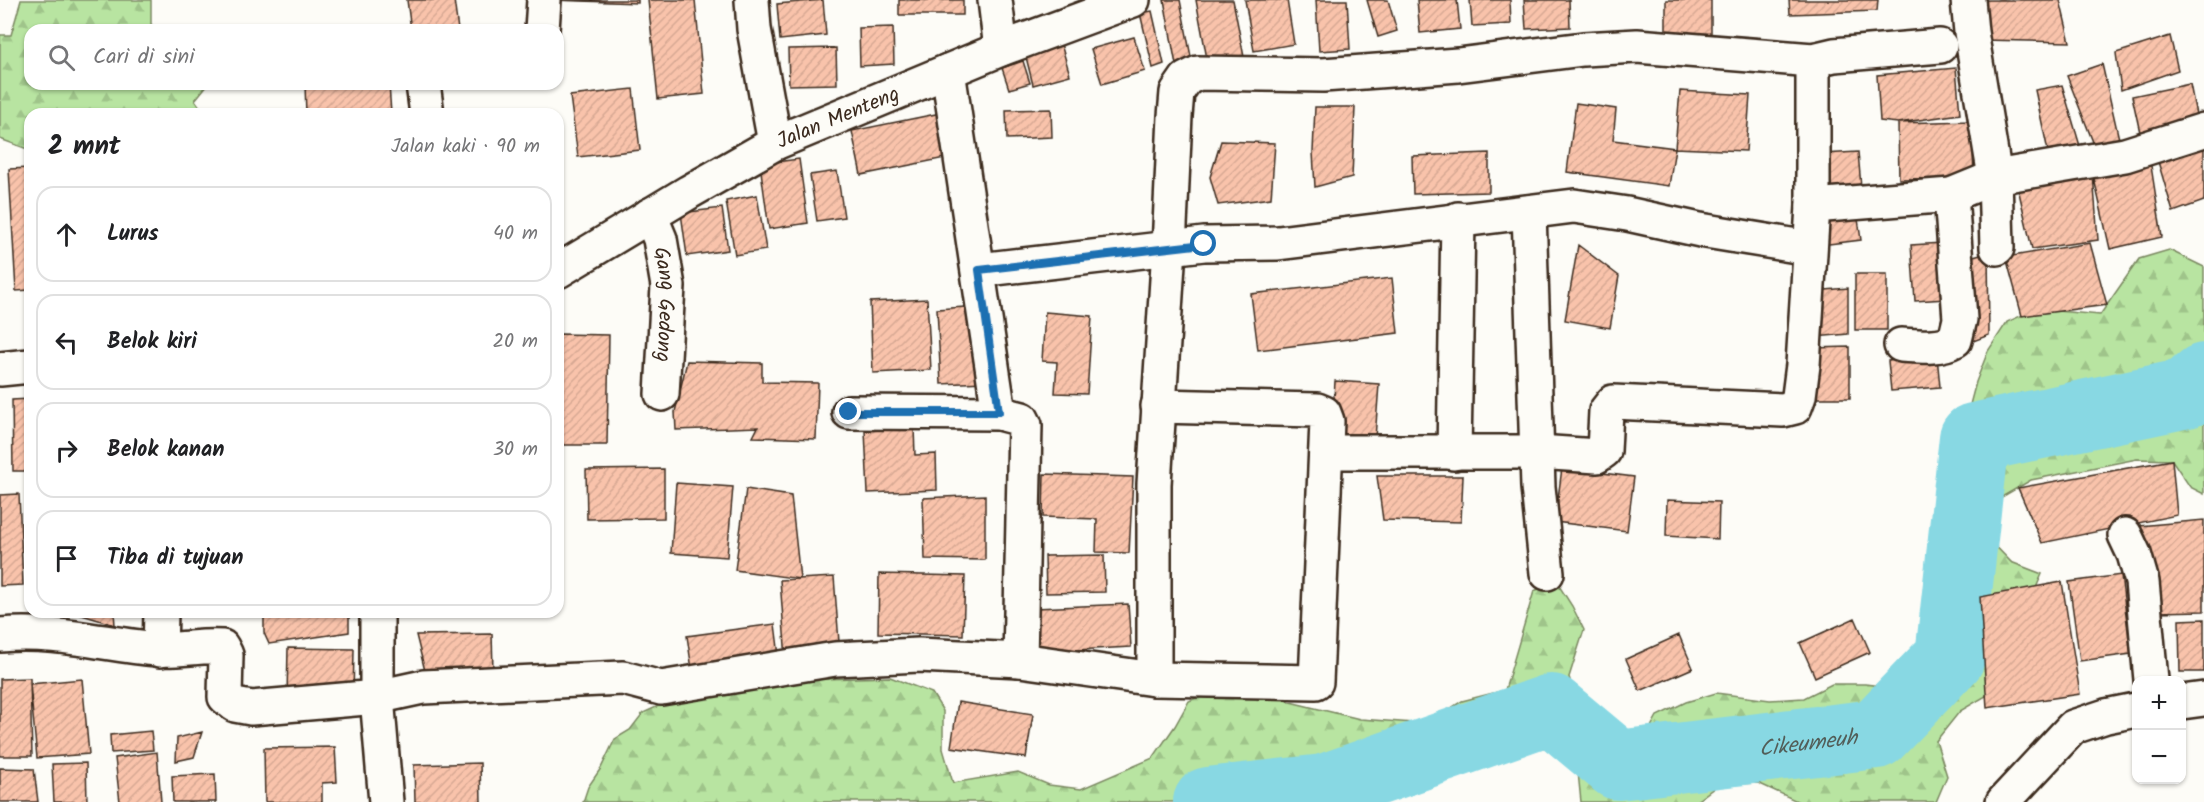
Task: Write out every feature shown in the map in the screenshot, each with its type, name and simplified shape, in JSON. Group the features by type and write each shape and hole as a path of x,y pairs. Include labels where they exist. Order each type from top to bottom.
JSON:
{"street":[{"path":"542,24 544,0"},
{"path":"752,0 754,29 775,143"},
{"path":"995,0 1001,49"},
{"name":"Jalan Menteng","path":"564,267 775,143 1001,49 1133,0"},
{"path":"1968,0 1971,32 1995,177 1997,248"},
{"path":"1154,679 1154,484 1158,406 1177,92 1186,79 1198,73 1323,75 1458,65 1636,46 1813,60 1834,55 1940,46"},
{"path":"1326,452 1538,452 1589,456 1602,453 1606,411 1613,402 1783,410 1795,407 1799,396 1803,365 1813,206 1813,60"},
{"path":"948,71 999,412"},
{"path":"424,90 426,108"},
{"path":"1813,206 1951,195 1995,177 2125,155 2204,130"},
{"path":"1901,345 1948,344 1955,340 1958,331 1960,319 1951,195"},
{"path":"979,270 1204,244 1278,243 1574,206 1809,248"},
{"path":"1529,212 1538,488 1547,573"},
{"name":"Gang Gedong","path":"650,216 660,239 668,286 662,394"},
{"path":"1454,453 1458,219"},
{"path":"0,369 24,367"},
{"path":"0,635 23,633 70,635 160,650 222,647 226,656 225,698 235,705 251,708 377,697 423,687 623,678 661,688 835,659 869,657 919,656 1020,660 1154,679 1316,682 1327,421 1324,413 1317,410 1158,406"},
{"path":"849,412 999,412 1022,419 1025,425 1020,660"},
{"path":"2125,535 2134,554 2142,582 2151,676"},
{"path":"160,650 161,618"},
{"path":"377,618 377,697 386,802"},
{"path":"2186,701 2204,699"},
{"path":"2003,802 2073,727 2106,716 2132,711"}],"green space":[{"path":"21,0 151,0 151,24 24,24 24,90 203,90 195,100 201,108 24,108 24,148 0,139 0,35 11,35"},
{"path":"2169,250 2204,267 2204,494 2190,487 2172,460 2137,459 2031,480 2000,498 1986,536 2011,562 2042,574 1991,693 1960,711 1936,741 1947,776 1936,802 1799,802 1758,783 1718,785 1695,802 1581,802 1578,772 1555,749 1519,745 1487,759 1414,767 1379,785 1357,802 583,802 588,787 601,768 615,739 630,730 643,713 665,703 823,679 890,677 932,693 943,711 943,749 953,783 1018,772 1049,785 1081,789 1153,758 1189,701 1221,687 1273,695 1290,702 1360,719 1414,723 1439,716 1462,701 1505,690 1534,591 1556,581 1584,630 1569,677 1578,704 1642,743 1657,716 1686,702 1716,693 1770,700 1804,698 1832,684 1865,684 1898,688 1927,677 1951,657 1972,633 1967,601 1958,570 1954,536 1963,471 1974,438 1968,412 1988,351 2007,322 2036,309 2100,315 2139,259"}],"building":[{"path":"407,0 454,0 457,24 410,24"},
{"path":"551,0 638,0 638,3"},
{"path":"648,0 695,0 704,94 658,99"},
{"path":"823,0 826,35 780,40 777,4"},
{"path":"899,0 963,0 963,15 899,15"},
{"path":"1164,0 1180,0 1192,62 1176,65"},
{"path":"1196,0 1233,0 1244,57 1208,64"},
{"path":"1245,0 1287,0 1294,44 1254,51"},
{"path":"1316,0 1347,0 1350,49 1319,51"},
{"path":"1367,0 1388,0 1397,31 1378,37"},
{"path":"1417,0 1457,0 1460,29 1420,33"},
{"path":"1470,0 1510,0 1511,24 1472,26"},
{"path":"1524,0 1569,0 1570,27 1526,29"},
{"path":"1666,0 1711,0 1711,36 1666,36"},
{"path":"1789,0 1878,0 1877,11 1790,14"},
{"path":"1981,0 2060,0 2070,42 1982,40"},
{"path":"1152,11 1164,64 1153,68 1140,13"},
{"path":"893,27 894,64 860,66 859,28"},
{"path":"2170,36 2178,70 2121,90 2116,53"},
{"path":"1134,37 1145,71 1102,84 1091,49"},
{"path":"1061,44 1070,75 1033,85 1025,53"},
{"path":"836,48 837,84 789,85 788,49"},
{"path":"1023,61 1030,83 1009,89 1002,68"},
{"path":"2102,64 2119,139 2095,147 2067,76"},
{"path":"1956,68 1960,114 1898,123 1880,121 1877,75"},
{"path":"2190,84 2198,125 2141,137 2132,96"},
{"path":"2062,85 2080,146 2049,156 2035,90"},
{"path":"633,89 640,150 578,157 570,96"},
{"path":"305,90 389,90 391,108 306,108"},
{"path":"1680,91 1750,95 1746,151 1675,148"},
{"path":"1576,103 1616,109 1613,140 1675,148 1669,186 1567,172"},
{"path":"1315,107 1355,107 1352,177 1315,187 1313,152"},
{"path":"1051,109 1052,137 1007,139 1006,110"},
{"path":"946,112 955,156 861,175 852,131"},
{"path":"1972,121 1974,178 1899,179 1898,123"},
{"path":"2204,134 2204,201 2173,212 2154,148"},
{"path":"1221,141 1275,143 1271,198 1218,205 1210,177"},
{"path":"1858,152 1861,187 1825,190 1823,154"},
{"path":"1489,153 1489,192 1413,194 1412,156"},
{"path":"2149,153 2162,237 2110,249 2093,174"},
{"path":"799,159 808,223 769,229 760,164"},
{"path":"24,168 24,290 16,291 9,169"},
{"path":"837,171 844,217 817,221 810,175"},
{"path":"2093,174 2098,240 2032,249 2018,188"},
{"path":"757,195 766,250 735,255 726,201"},
{"path":"722,208 728,250 687,256 681,213"},
{"path":"1857,212 1861,240 1821,245 1818,217"},
{"path":"1942,243 1946,299 1915,301 1911,245"},
{"path":"2090,243 2107,305 2022,316 2006,257"},
{"path":"1578,245 1619,276 1610,328 1565,320"},
{"path":"1988,252 1989,335 1963,345 1962,259"},
{"path":"1855,274 1887,274 1887,330 1855,330"},
{"path":"1392,278 1398,333 1258,350 1251,294"},
{"path":"1848,288 1848,334 1815,337 1814,291"},
{"path":"927,299 931,370 873,373 870,302"},
{"path":"979,306 984,382 941,384 937,309"},
{"path":"1045,312 1092,316 1087,394 1055,393 1057,362 1042,361"},
{"path":"564,334 609,335 607,445 564,445"},
{"path":"1850,347 1850,398 1813,398 1812,348"},
{"path":"1937,356 1940,387 1891,391 1888,361"},
{"path":"687,361 762,363 762,382 818,383 816,439 753,437 758,427 676,430 675,412"},
{"path":"1335,381 1379,384 1375,438 1332,435"},
{"path":"24,399 24,471 13,471 12,400"},
{"path":"914,428 915,455 936,454 937,490 868,493 865,431"},
{"path":"2172,460 2177,515 2042,543 2018,488"},
{"path":"1562,468 1634,477 1627,531 1555,522"},
{"path":"664,469 664,518 587,519 586,470"},
{"path":"1044,474 1133,477 1129,553 1096,552 1097,519 1043,517"},
{"path":"1377,476 1463,476 1461,522 1383,520"},
{"path":"676,483 733,487 727,557 671,553"},
{"path":"746,489 791,496 800,579 735,570"},
{"path":"19,494 23,585 0,586 0,495"},
{"path":"985,495 985,560 925,559 923,498"},
{"path":"1667,500 1719,502 1718,539 1666,536"},
{"path":"2204,520 2204,611 2156,612 2139,526"},
{"path":"1104,555 1105,592 1046,593 1045,556"},
{"path":"879,574 965,576 963,635 878,633"},
{"path":"2121,575 2131,654 2080,661 2069,582"},
{"path":"834,577 840,655 786,659 780,580"},
{"path":"2062,582 2080,694 1987,708 1980,597"},
{"path":"1128,604 1131,647 1038,652 1036,608"},
{"path":"92,618 114,618 115,625"},
{"path":"264,618 349,618 349,632 269,644 264,633"},
{"path":"1855,618 1870,652 1815,677 1800,643"},
{"path":"2204,619 2204,672 2180,672 2179,620"},
{"path":"775,624 780,664 693,676 687,636"},
{"path":"492,634 493,670 425,671 416,635"},
{"path":"1679,635 1693,668 1640,691 1626,659"},
{"path":"288,648 354,649 353,698 287,697"},
{"path":"30,678 32,756 0,756 0,679"},
{"path":"82,679 89,754 37,758 30,684"},
{"path":"958,702 1033,714 1026,758 951,747"},
{"path":"151,731 153,750 111,753 110,735"},
{"path":"202,732 194,757 176,761 177,738"},
{"path":"335,747 337,782 322,783 322,802 265,802 264,748"},
{"path":"157,752 161,802 120,802 115,758"},
{"path":"86,763 87,802 54,802 52,764"},
{"path":"480,763 481,802 415,802 414,765"},
{"path":"0,768 34,769 38,802 0,802"},
{"path":"215,774 216,802 173,802 172,776"}],"waterway":[{"name":"Cikeumeuh","path":"1208,802 1324,789 1551,709 1618,765 1876,734 1950,657 1974,438 2187,393 2204,378"}],"route":[{"path":"849,412 999,412 979,270 1204,244"}]}
